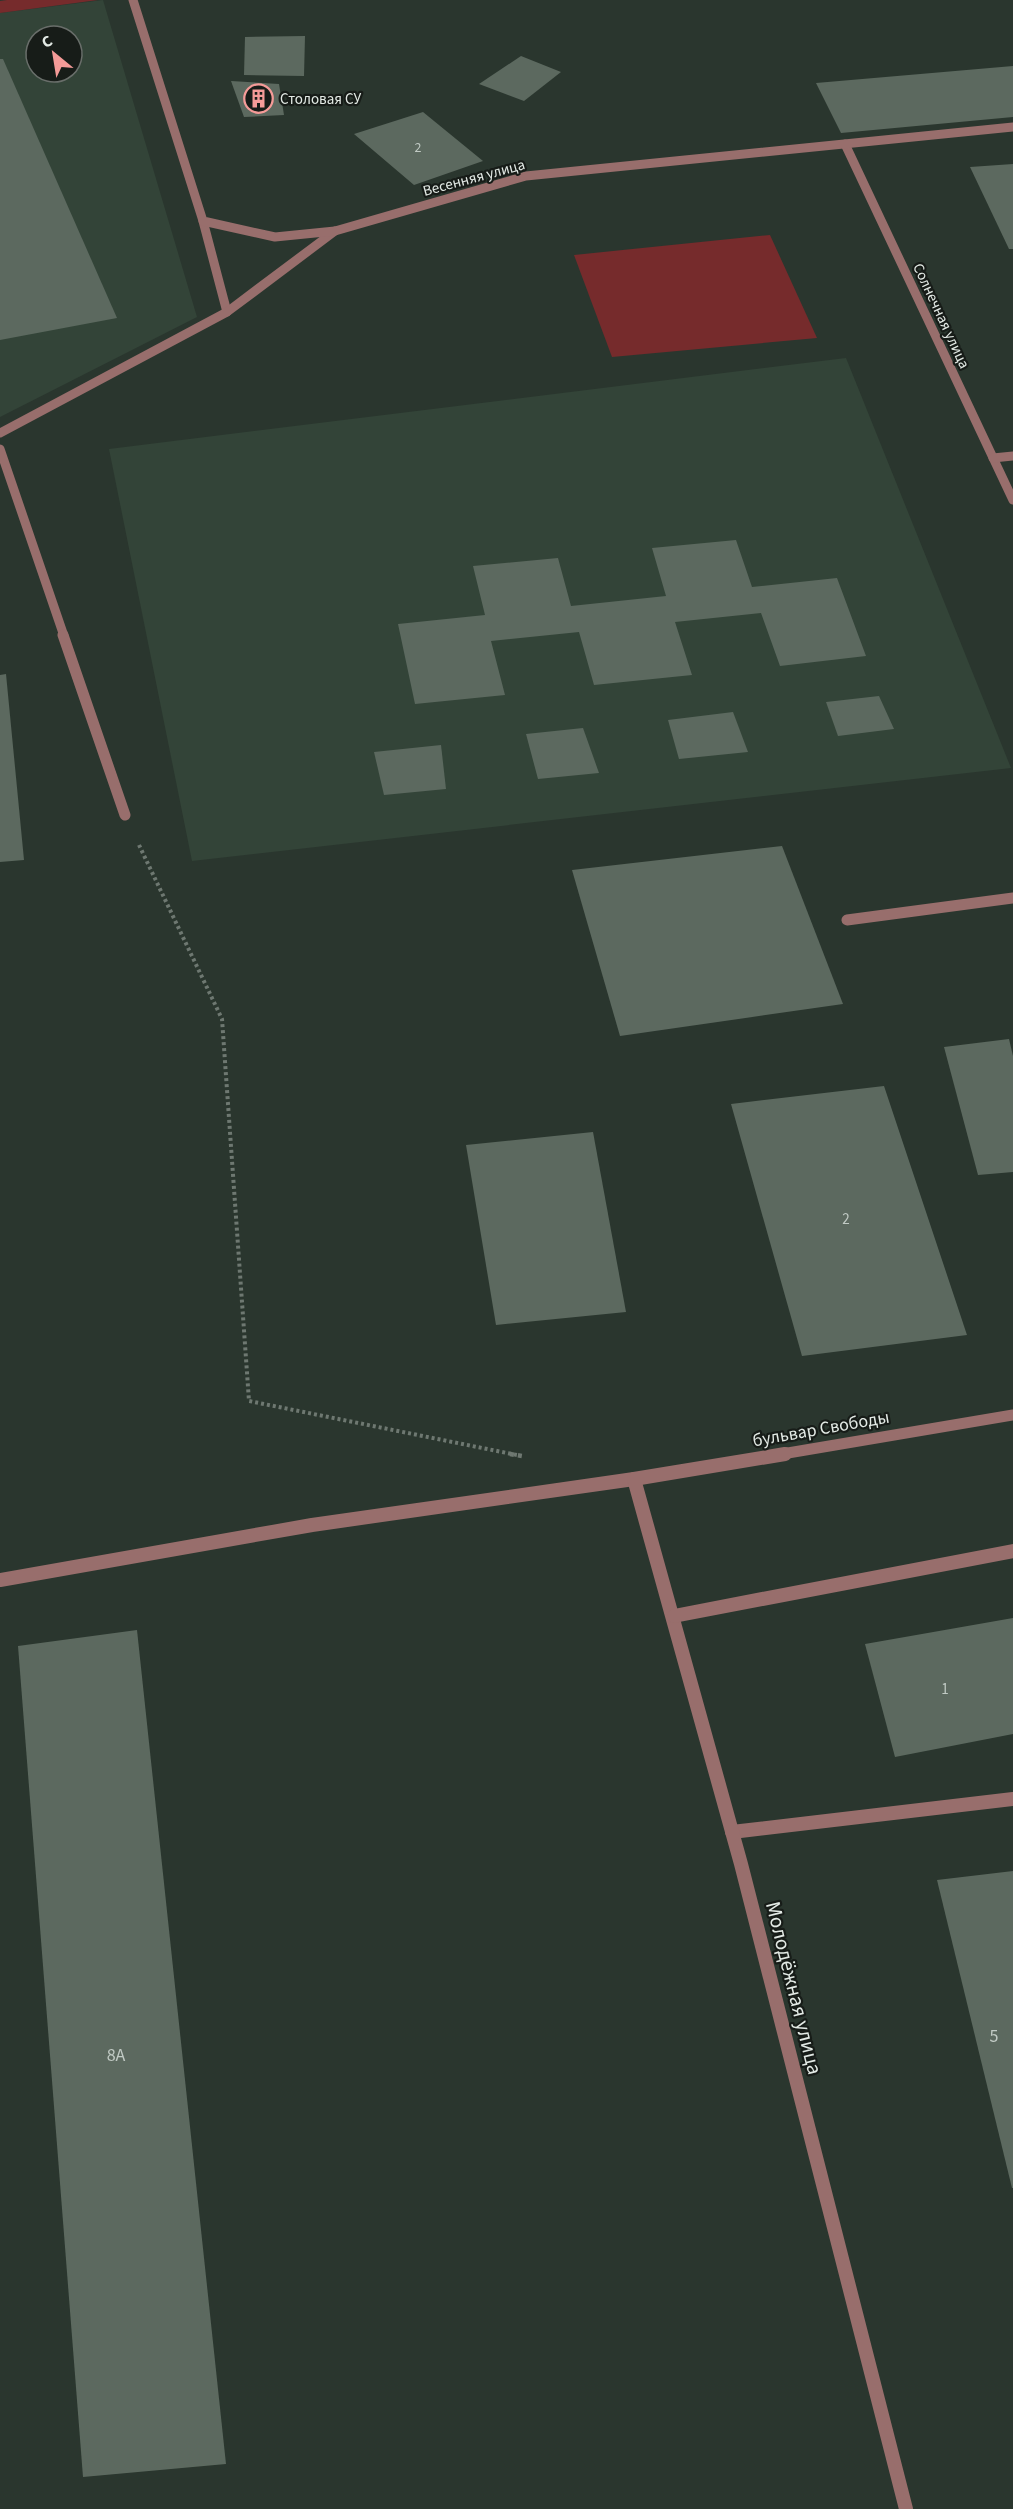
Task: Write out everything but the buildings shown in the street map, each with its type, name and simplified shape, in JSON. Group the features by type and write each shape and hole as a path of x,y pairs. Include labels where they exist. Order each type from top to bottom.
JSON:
{"street":[{"path":"133,0 203,221 226,312"},
{"name":"Весенняя улица","path":"0,434 226,312 335,231 526,176 1013,127"},
{"name":"Солнечная улица","path":"845,144 1013,500"},
{"path":"203,221 275,237 335,231"},
{"path":"0,449 124,815"},
{"path":"993,458 1013,456"},
{"path":"847,920 1013,898"},
{"name":"бульвар Свободы","path":"0,1580 312,1525 634,1479 1013,1415"},
{"name":"Молодёжная улица","path":"634,1479 674,1616 732,1832 906,2509"},
{"path":"674,1616 1013,1551"},
{"path":"732,1832 1013,1799"}],"path":[{"path":"124,815 222,1019 249,1401 529,1458"}],"shaded area":[{"path":"98,0 0,13 0,1"},
{"path":"103,0 197,317 0,417 0,13"},
{"path":"770,235 817,338 612,357 574,255"},
{"path":"846,358 1011,768 192,861 109,449"}],"place":[{"name":"Столовая СУ","path":"259,99"}]}
